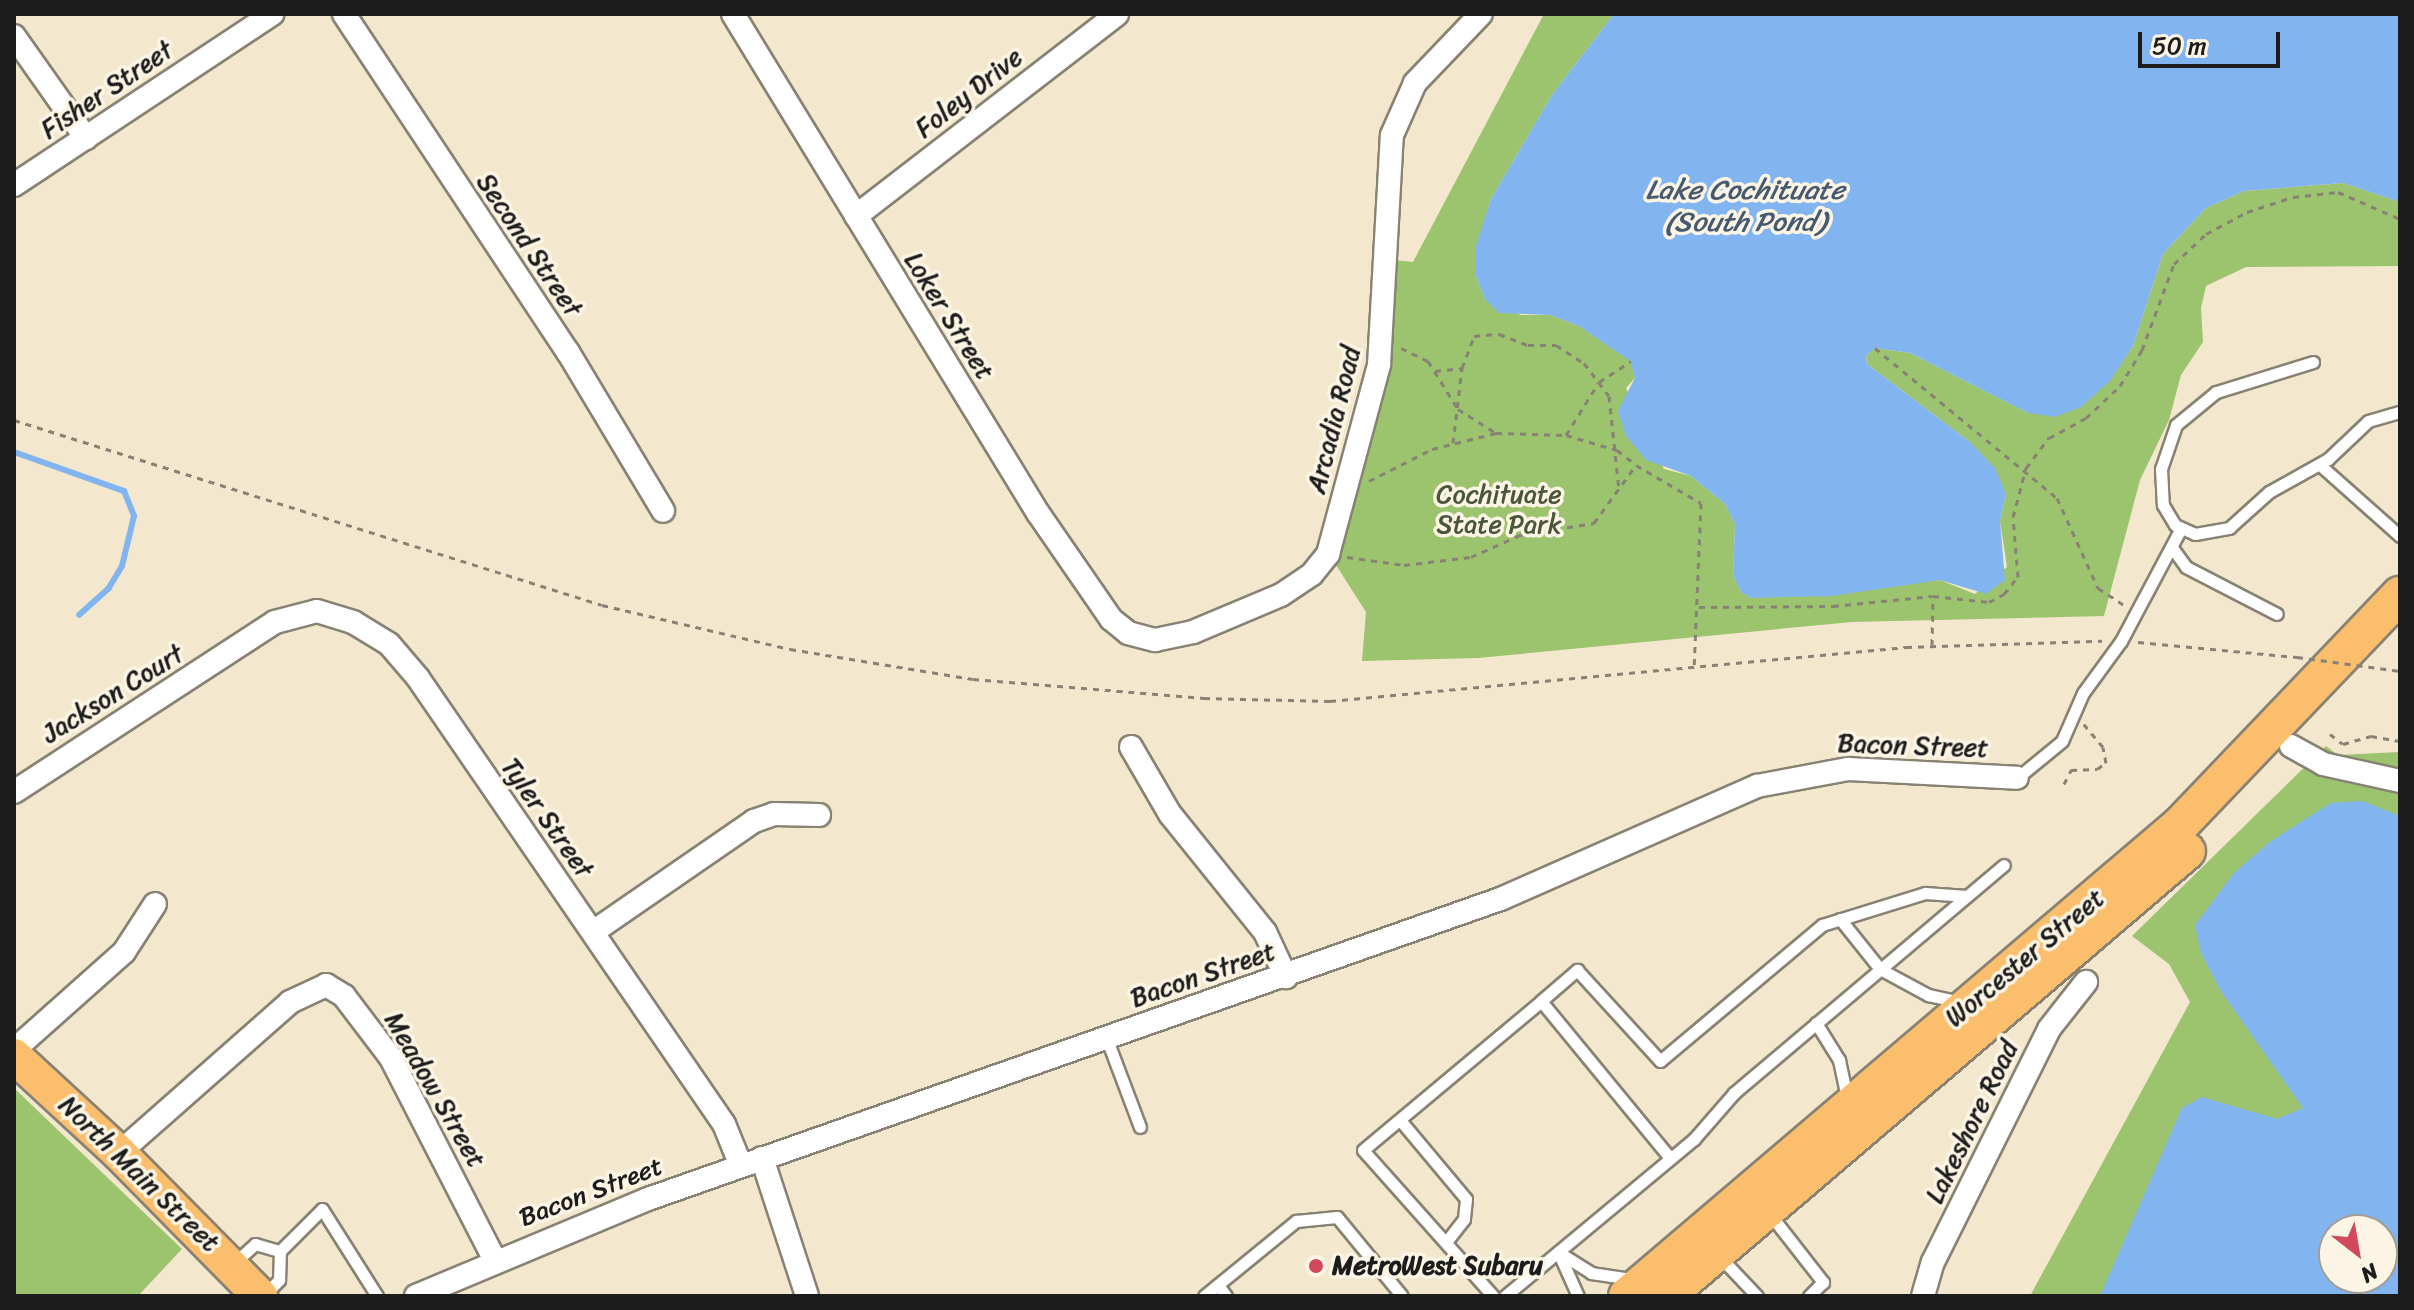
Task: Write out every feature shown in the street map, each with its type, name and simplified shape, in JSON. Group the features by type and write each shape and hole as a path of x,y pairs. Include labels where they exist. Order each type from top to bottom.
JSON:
{"highway":[{"name":"Worcester Street","path":"1664,1290 1848,1108 2181,824 2400,595"},
{"name":"Worcester Street","path":"1664,1290 1717,1253 2146,888 2291,746 2400,631"}],"main road":[{"name":"North Main Street","path":"14,1053 261,1296"}],"street":[{"name":"Fisher Street","path":"14,185 272,14"},
{"name":"Second Street","path":"344,14 568,352 663,511"},
{"name":"Loker Street","path":"733,14 1038,513 1105,611 1133,636"},
{"name":"Foley Drive","path":"856,216 1117,14"},
{"name":"Arcadia Road","path":"1133,636 1155,640 1180,636 1267,601 1303,581 1328,554 1383,339 1386,177 1392,135 1415,83 1481,14"},
{"path":"14,36 86,138"},
{"name":"Tyler Street","path":"241,642 275,622 317,611 353,622 389,644 752,1162 807,1296"},
{"name":"Jackson Court","path":"14,792 241,642"},
{"path":"2291,746 2323,764 2377,772 2400,781"},
{"path":"1131,747 1163,805 1265,932 1286,977"},
{"name":"Bacon Street","path":"416,1296 495,1260 752,1162 1286,977 1532,887 1769,782 1848,769 2017,778"},
{"path":"593,932 754,821 774,814 819,815"},
{"path":"14,1053 124,952 155,904"},
{"name":"Lakeshore Road","path":"1923,1296 1933,1262 2049,1029 2086,982"},
{"name":"Meadow Street","path":"119,1153 290,1002 326,985 344,996 391,1058 495,1260"}],"lane":[{"path":"2313,362 2216,392 2176,425 2162,457 2161,496 2166,513 2180,530 2205,534 2229,528 2269,492 2320,465 2368,421 2400,412"},
{"path":"2320,465 2400,536"},
{"path":"2017,778 2060,744 2074,713 2140,608 2173,549 2180,530"},
{"path":"2173,549 2186,567 2277,614"},
{"path":"1505,1296 1670,1158 1734,1093 2004,865"},
{"path":"1493,1296 1363,1150 1577,970 1660,1061 1800,940 1840,919 1925,893 1967,896"},
{"path":"1840,919 1880,969 1937,999 1974,1002"},
{"path":"1541,1001 1670,1158"},
{"path":"1816,1023 1839,1060 1848,1108"},
{"path":"1106,1037 1140,1127"},
{"path":"1400,1120 1466,1199 1464,1219 1446,1242"},
{"path":"261,1296 279,1280 280,1251 322,1209 377,1296"},
{"path":"1767,1210 1823,1282 1809,1296"},
{"path":"1204,1296 1296,1221 1337,1217 1402,1296"},
{"path":"232,1265 255,1244 280,1251"},
{"path":"1558,1252 1591,1273 1664,1290"},
{"path":"1558,1252 1578,1296"},
{"path":"1717,1253 1757,1296"},
{"path":"1218,1285 1226,1296"}],"path":[{"path":"1699,607 1833,606 1933,596 1989,602 2004,594 2018,577 2013,517 2026,468 2049,438 2086,418 2120,386 2142,350 2174,264 2206,234 2247,212 2293,197 2338,192 2400,219"},
{"path":"1453,443 1462,368 1474,336 1499,334 1528,345 1556,345 1584,363 1609,396 1619,489"},
{"path":"1383,339 1428,361 1458,409 1496,433"},
{"path":"1875,348 2026,468 2057,498 2098,588 2116,601 2140,608"},
{"path":"1566,435 1599,382 1631,361"},
{"path":"1435,371 1462,368"},
{"path":"1344,494 1453,443 1496,433 1566,435 1617,450 1636,465 1701,503 1699,607 1694,668"},
{"path":"1328,554 1404,565 1471,557 1520,535 1594,523 1636,465"},
{"path":"1932,645 1933,596"},
{"path":"2297,657 2400,671"},
{"path":"2064,784 2071,770 2097,769 2107,758 2074,713"},
{"path":"2330,734 2343,744 2375,736 2400,741"}],"green space":[{"name":"Cochituate State Park","path":"1544,14 1614,14 1552,95 1491,199 1476,249 1476,276 1485,299 1521,315 1550,315 1579,326 1631,361 1635,378 1626,388 1664,469 1691,476 1725,504 1735,524 1733,575 1741,592 1751,598 1940,580 1975,594 2007,567 2000,521 2006,494 1970,442 1867,364 1866,356 1875,348 1910,353 2028,413 2110,380 2133,346 2163,254 2206,208 2244,191 2343,183 2400,202 2400,266 2246,267 2206,286 2201,308 2203,342 2181,375 2169,420 2140,480 2104,616 1852,622 1478,658 1362,661 1366,612 1334,562 1389,366 1395,260 1413,262"},
{"path":"2326,746 2338,755 2400,752 2400,1296 2030,1296 2190,1002 2169,964 2132,936"},
{"path":"14,1088 182,1249 138,1296 14,1296"}],"water":[{"name":"Lake Cochituate (South Pond)","path":"1614,14 2400,14 2400,202 2343,183 2244,191 2206,208 2163,254 2133,346 2110,381 2081,407 2055,417 2028,413 1910,353 1875,348 1866,356 1867,364 1970,442 1995,468 2006,494 2000,521 2005,580 1986,594 1940,580 1832,596 1751,598 1741,592 1733,575 1735,524 1725,504 1691,476 1646,460 1626,436 1618,411 1635,378 1630,361 1579,326 1550,315 1499,313 1485,299 1476,276 1475,249 1491,199 1552,95"},
{"path":"2362,801 2400,816 2400,1296 2100,1296 2182,1108 2202,1097 2277,1119 2303,1108 2220,990 2201,953 2195,925 2234,873 2271,841 2331,803"}],"waterway":[{"path":"14,452 124,491 134,516 122,566 109,588 79,615"}],"place":[{"name":"MetroWest Subaru","path":"1316,1266"}]}
